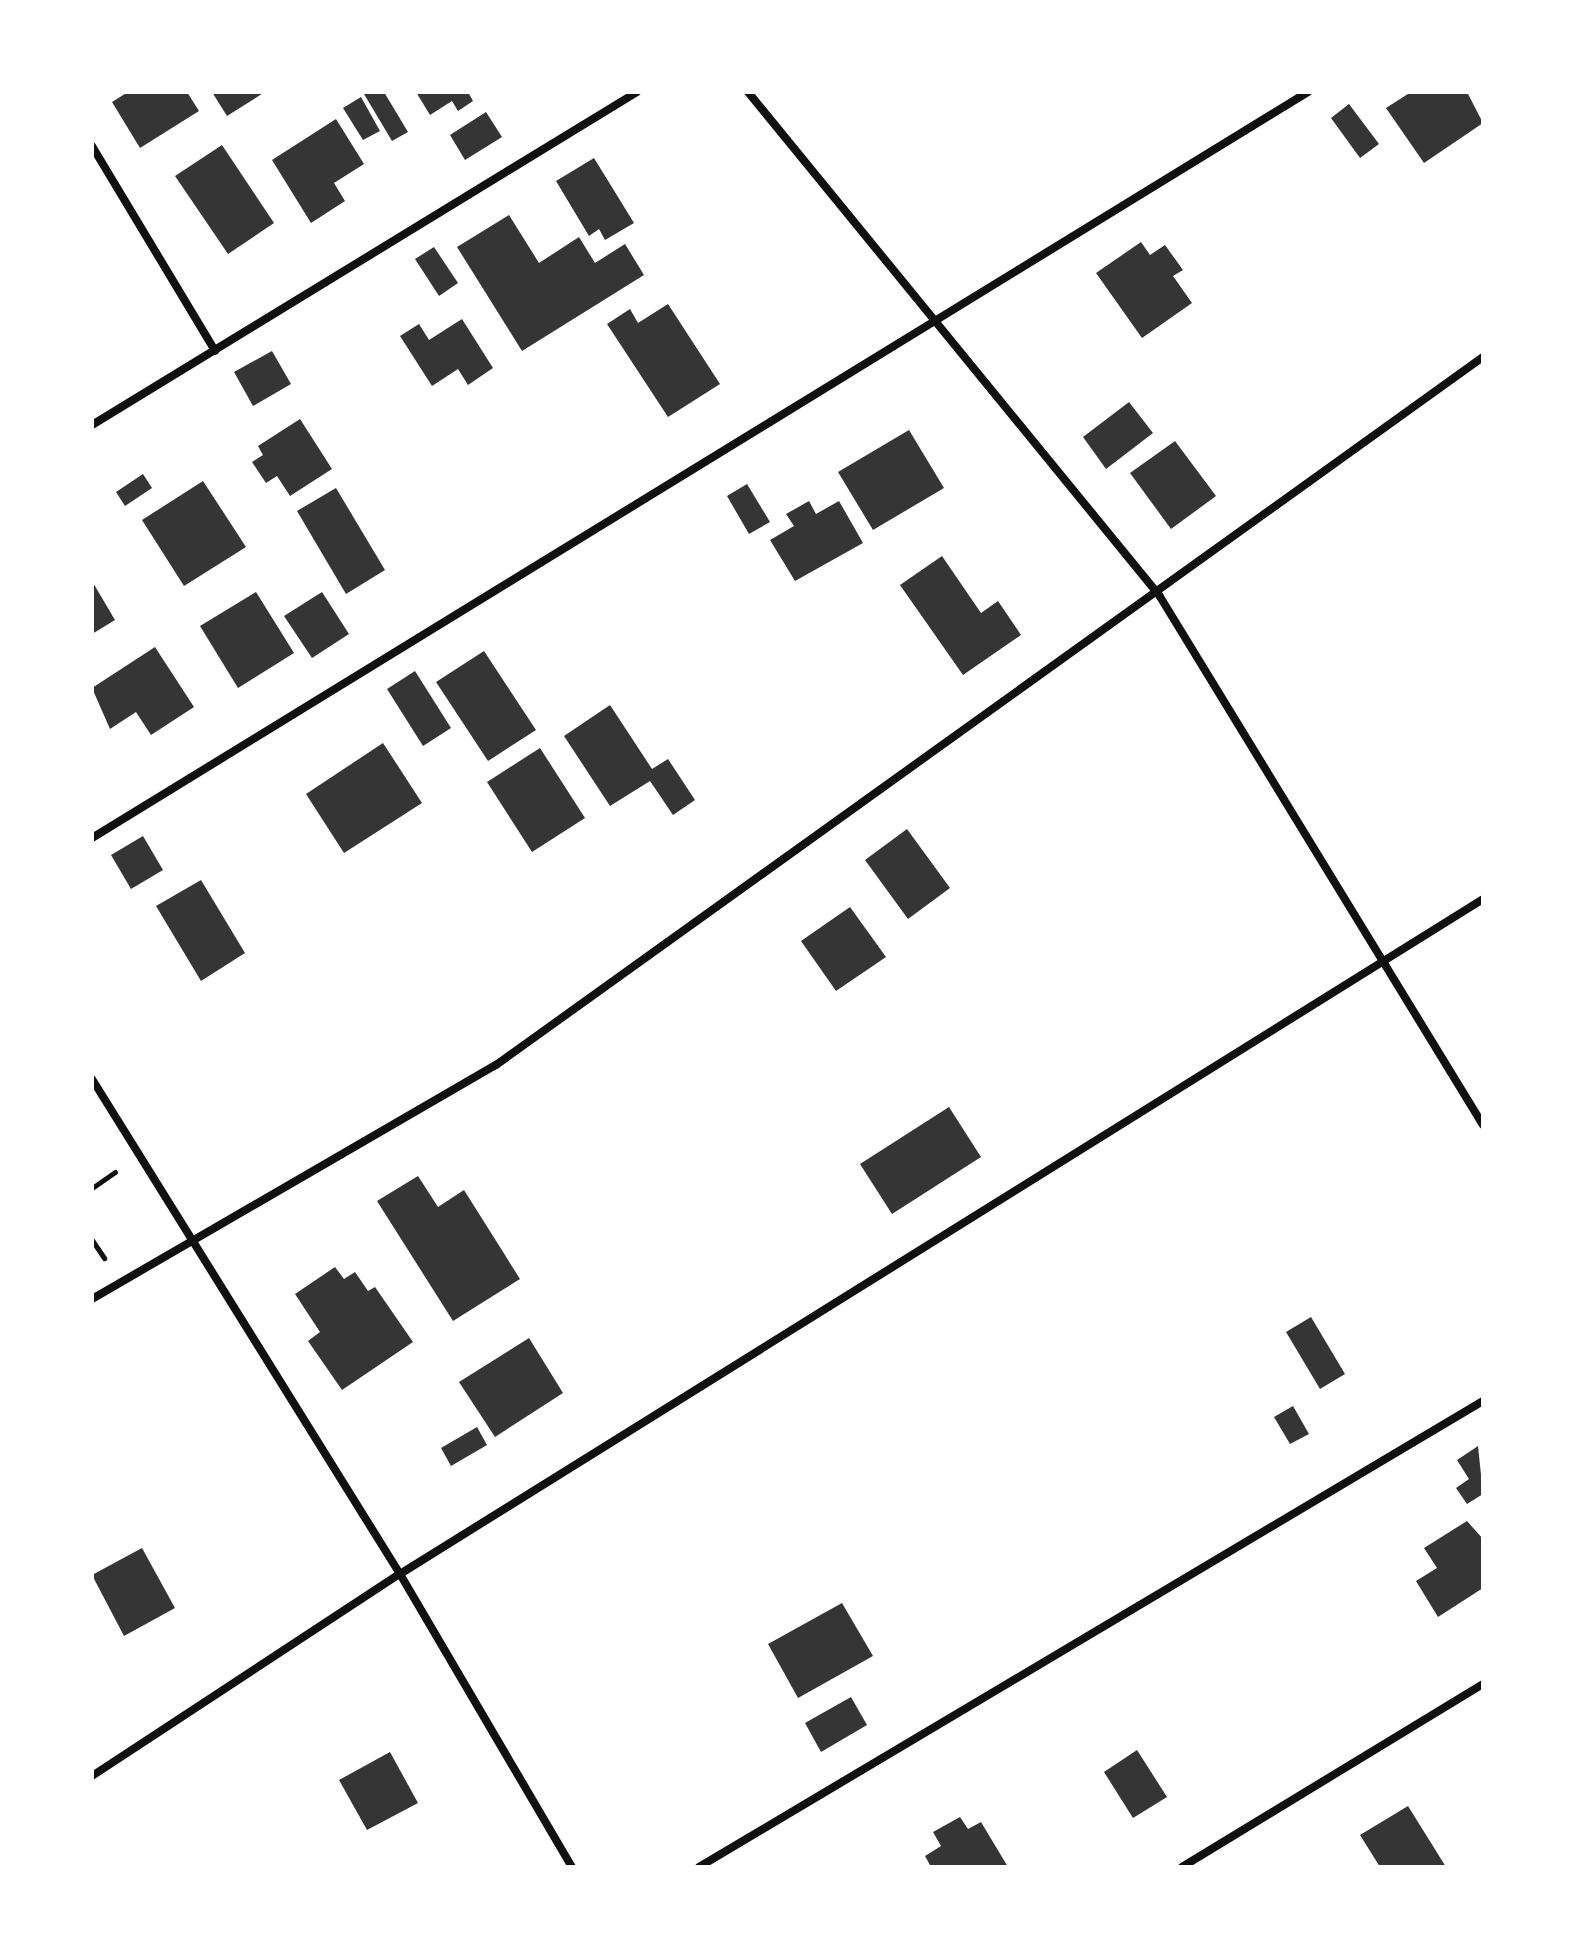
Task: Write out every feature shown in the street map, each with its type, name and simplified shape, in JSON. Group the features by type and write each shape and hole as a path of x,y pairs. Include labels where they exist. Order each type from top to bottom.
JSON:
{"street":[{"path":"92,425 637,92"},
{"path":"748,92 929,320 1159,595 1379,961 1483,1125"},
{"path":"92,838 929,320 1308,92"},
{"path":"92,146 215,351"},
{"path":"92,1299 496,1065 1159,595 1483,357"},
{"path":"92,1776 400,1574 1483,899"},
{"path":"92,1079 195,1239 400,1574 572,1867"},
{"path":"699,1867 1483,1401"},
{"path":"1182,1867 1483,1684"}],"building":[{"path":"128,92 187,92 199,111 140,148 112,102"},
{"path":"212,92 265,92 227,116"},
{"path":"384,92 408,132 392,141 364,94"},
{"path":"416,92 468,92 473,101 458,111 452,101 430,115"},
{"path":"1411,92 1467,92 1483,123 1424,163 1386,108"},
{"path":"361,97 380,131 363,140 343,108"},
{"path":"1349,104 1379,144 1360,158 1331,118"},
{"path":"486,112 502,137 465,160 450,135"},
{"path":"336,119 364,164 334,183 345,201 311,223 272,160"},
{"path":"222,145 274,223 228,254 175,176"},
{"path":"594,158 634,223 605,240 599,229 589,236 556,181"},
{"path":"509,215 539,263 579,237 595,263 625,244 644,275 522,351 457,247"},
{"path":"1141,242 1150,255 1165,245 1183,270 1173,276 1192,303 1142,338 1096,273"},
{"path":"434,247 458,283 439,296 415,259"},
{"path":"668,304 720,384 668,417 607,324 630,309 638,323"},
{"path":"462,319 493,368 468,385 458,369 432,386 400,336 419,324 429,340"},
{"path":"272,351 291,384 253,406 234,372"},
{"path":"1129,402 1153,433 1106,469 1083,437"},
{"path":"300,419 332,469 290,496 277,476 266,483 252,462 263,455 258,446"},
{"path":"909,430 944,488 873,530 838,472"},
{"path":"1175,441 1216,496 1171,529 1130,473"},
{"path":"143,474 152,488 125,506 116,492"},
{"path":"203,481 246,547 184,586 142,520"},
{"path":"747,484 770,522 749,534 727,496"},
{"path":"336,488 385,570 346,594 297,511"},
{"path":"809,501 816,514 839,501 863,543 795,581 770,540 794,526 786,514"},
{"path":"942,556 981,613 998,601 1021,635 963,675 900,585"},
{"path":"92,581 115,620 92,634"},
{"path":"256,592 294,653 238,688 200,626"},
{"path":"322,592 349,634 312,658 284,616"},
{"path":"155,647 194,707 151,735 136,712 110,729 92,688"},
{"path":"484,651 536,730 488,761 436,682"},
{"path":"415,671 451,728 423,746 387,689"},
{"path":"610,705 652,769 668,759 695,800 673,815 650,781 610,806 564,736"},
{"path":"383,743 422,803 344,853 306,794"},
{"path":"540,748 585,818 532,852 487,782"},
{"path":"907,829 950,888 908,919 865,860"},
{"path":"143,836 163,870 131,889 111,855"},
{"path":"201,880 245,953 201,981 156,906"},
{"path":"850,907 886,957 836,991 801,941"},
{"path":"949,1107 981,1157 892,1214 860,1164"},
{"path":"418,1176 438,1207 464,1190 520,1279 453,1321 377,1201"},
{"path":"335,1267 344,1279 355,1272 368,1291 375,1287 413,1342 342,1390 308,1341 320,1332 295,1294"},
{"path":"1311,1317 1345,1374 1320,1389 1286,1332"},
{"path":"529,1338 563,1393 495,1437 459,1382"},
{"path":"1293,1406 1309,1434 1290,1444 1274,1417"},
{"path":"477,1427 487,1445 451,1466 441,1448"},
{"path":"1478,1446 1483,1494 1467,1504 1456,1488 1469,1479 1457,1460"},
{"path":"1467,1521 1483,1539 1483,1588 1438,1617 1416,1581 1437,1568 1424,1548"},
{"path":"142,1548 175,1608 124,1636 92,1575"},
{"path":"842,1603 873,1656 798,1698 768,1644"},
{"path":"851,1697 867,1725 821,1752 805,1723"},
{"path":"1137,1750 1167,1797 1133,1818 1104,1772"},
{"path":"390,1752 418,1803 367,1830 339,1780"},
{"path":"1408,1806 1446,1867 1380,1867 1360,1835"},
{"path":"960,1817 968,1829 981,1822 1008,1867 931,1867 925,1856 941,1846 933,1832"}]}
